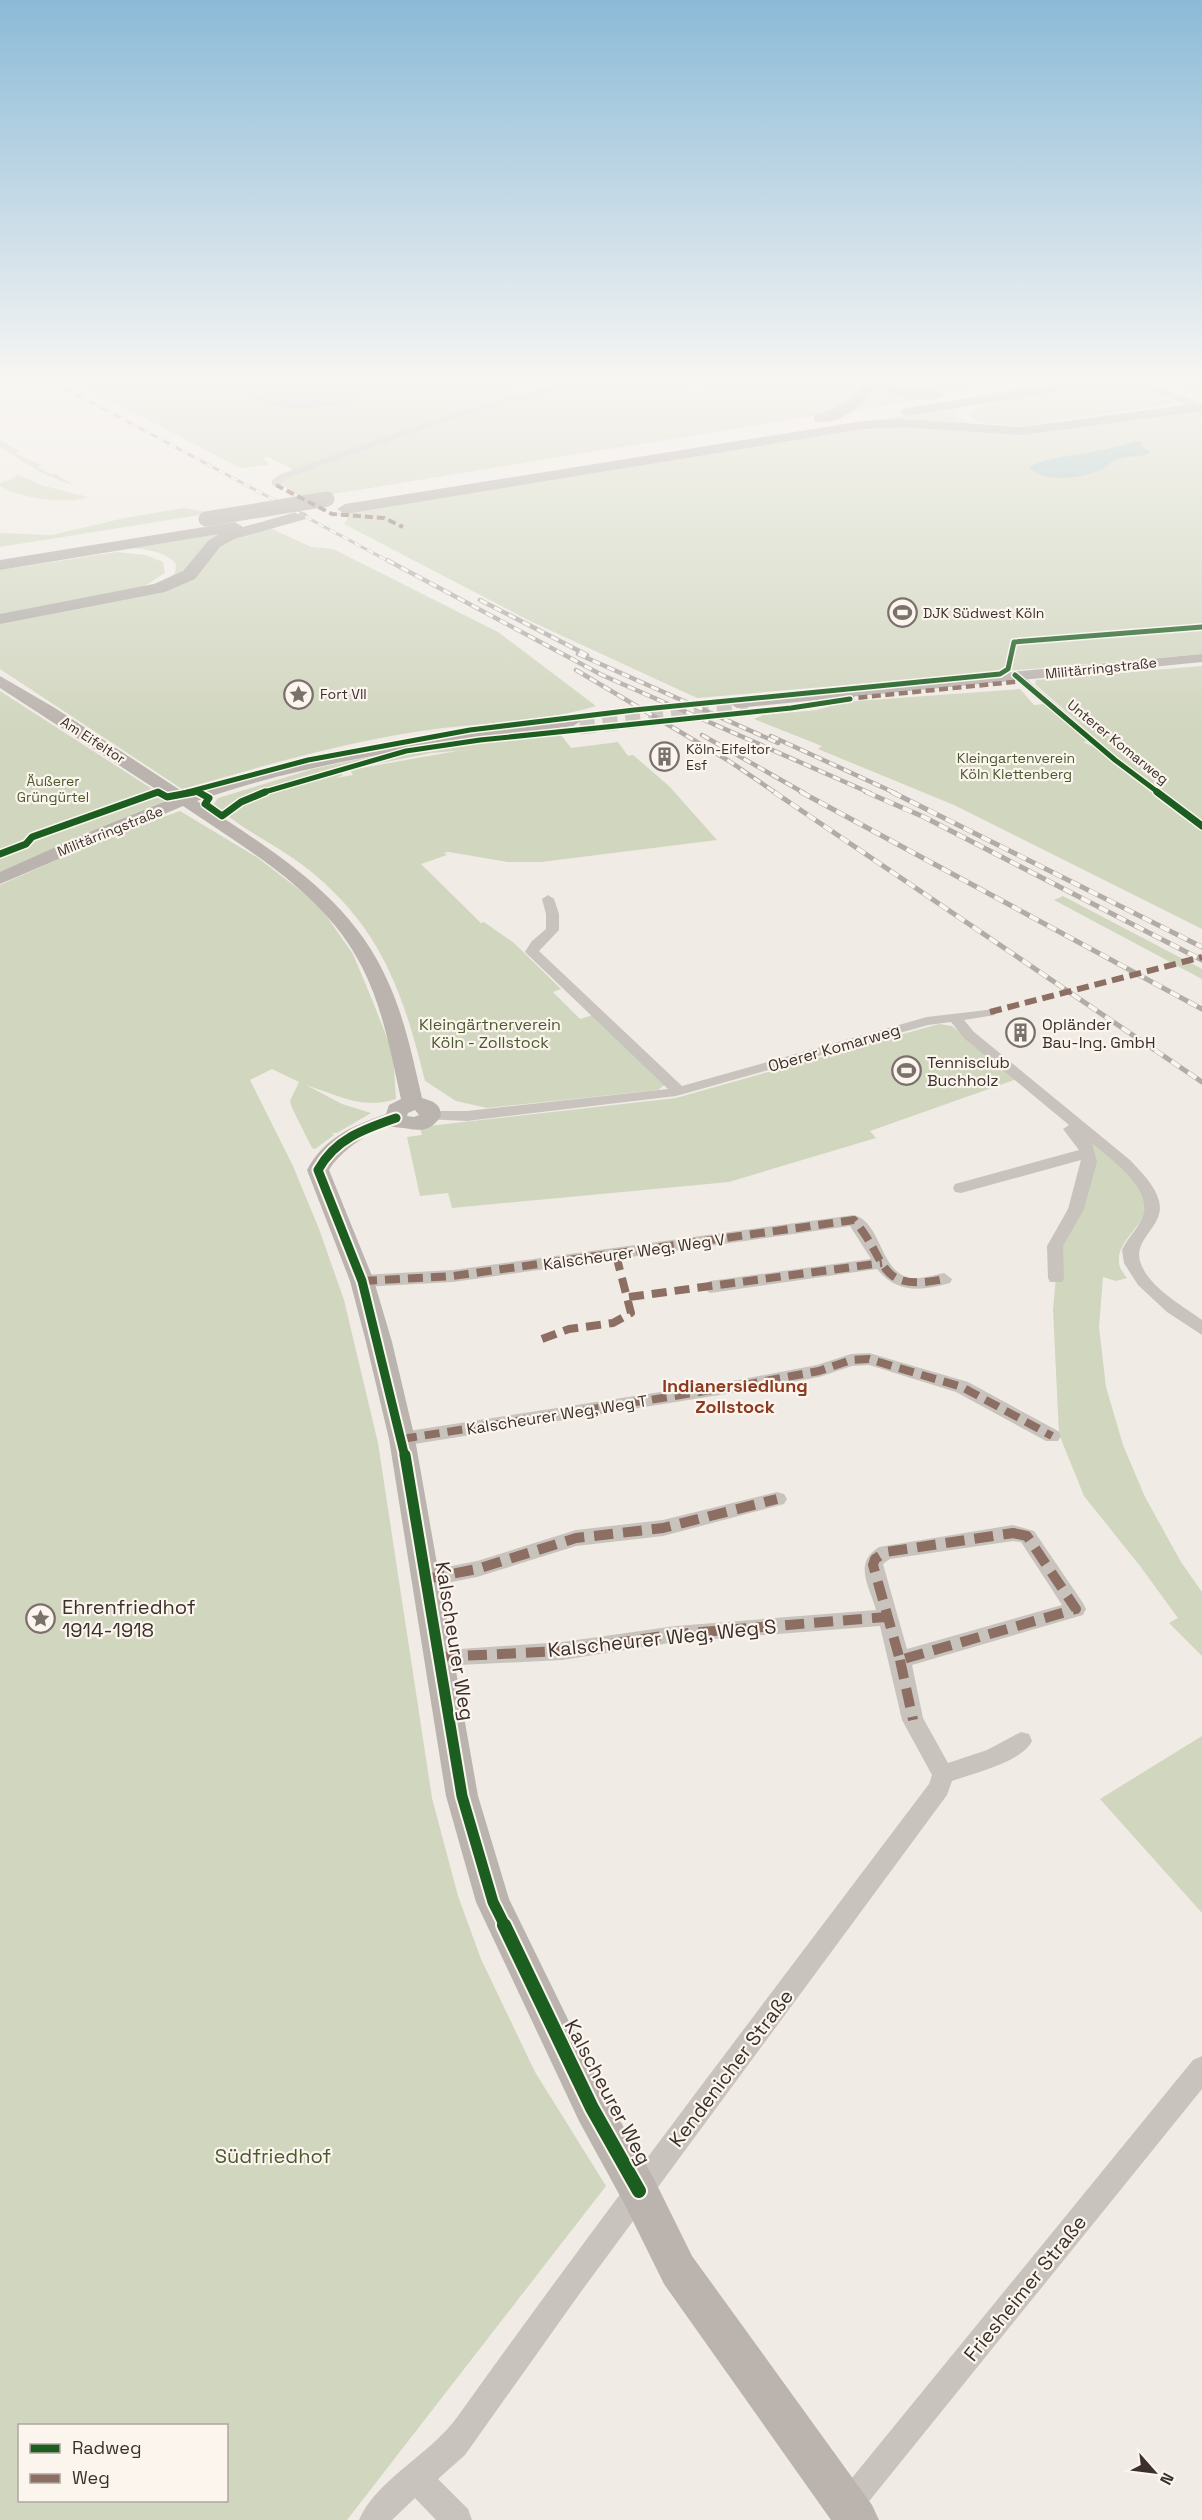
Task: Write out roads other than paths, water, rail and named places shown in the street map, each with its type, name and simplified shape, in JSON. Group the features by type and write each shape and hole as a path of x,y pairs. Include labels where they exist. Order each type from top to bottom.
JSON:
{"highway":[{"path":"0,565 70,554 211,524 364,496"},
{"path":"326,502 368,496"},
{"path":"0,552 211,524 300,516 428,496"},
{"path":"0,619 159,588 189,575 214,544 228,536 300,516"},
{"path":"0,559 211,524"},
{"path":"70,554 123,550 166,560 172,571 140,592"}],"street":[{"name":"Militärringstraße","path":"743,706 1202,658"},
{"name":"Unterer Komarweg","path":"1017,677 1115,760 1202,826"},
{"name":"Am Eifeltor","path":"0,681 185,800"},
{"name":"Militärringstraße","path":"0,879 82,840 185,800 279,771 432,741 577,724"},
{"path":"185,800 294,874 336,915 350,933 372,968 389,1008 412,1103"},
{"path":"548,898 554,915 554,928 550,935 534,947 532,952 679,1091"},
{"name":"Oberer Komarweg","path":"430,1116 467,1116 679,1091 927,1021 990,1012"},
{"path":"954,1017 969,1035 1125,1163 1144,1183 1153,1200 1152,1217 1132,1246 1130,1260 1137,1274 1202,1329"},
{"path":"412,1103 427,1106 430,1116 414,1125 400,1122 396,1118 397,1110 412,1103"},
{"name":"Kalscheurer Weg","path":"396,1118 363,1129 342,1140 325,1154 318,1170 362,1281 402,1439 462,1796 493,1902 592,2108 639,2191 684,2278 852,2513"},
{"path":"1056,1278 1055,1246 1076,1209 1088,1155 1085,1145 1066,1122 1069,1118"},
{"path":"961,1188 1078,1155 1088,1155"},
{"name":"Kalscheurer Weg, Weg V","path":"362,1281 453,1276 854,1220 863,1228 882,1263"},
{"path":"710,1287 882,1263 897,1280 912,1284 944,1279"},
{"name":"Kalscheurer Weg, Weg T","path":"402,1439 738,1386 819,1371 851,1360 869,1359 962,1387 1052,1436"},
{"path":"426,1579 477,1569 576,1538 663,1528 777,1499"},
{"path":"900,1660 1076,1610 1027,1536 1013,1533 886,1552 876,1559 873,1565 900,1660 913,1720 943,1774 994,1757 1021,1741"},
{"name":"Kalscheurer Weg, Weg S","path":"439,1658 562,1651 676,1634 886,1617"},
{"name":"Kendenicher Straße","path":"374,2520 386,2504 455,2445 639,2191 939,1788 943,1774"},
{"name":"Friesheimer Straße","path":"852,2513 1202,2070"},
{"path":"417,2479 457,2520"}],"tunnel":[{"path":"580,727 748,708"}],"railway":[{"path":"266,496 390,562"},
{"path":"387,560 602,675 870,793"},
{"path":"480,600 587,655"},
{"path":"578,654 778,743"},
{"path":"576,670 729,761 776,793"},
{"path":"702,735 804,793"},
{"path":"771,736 895,793"},
{"path":"774,792 1202,1082"},
{"path":"801,792 1202,1009"},
{"path":"866,792 924,817 1202,960"},
{"path":"892,792 1202,947"}],"place":[{"name":"DJK Südwest Köln","path":"902,613"},
{"name":"Fort VII","path":"299,694"},
{"name":"Köln-Eifeltor Esf","path":"665,757"},
{"name":"Opländer Bau-Ing. GmbH","path":"1021,1033"},
{"name":"Tennisclub Buchholz","path":"906,1071"},
{"name":"Ehrenfriedhof 1914-1918","path":"41,1619"}],"district":[{"name":"Indianersiedlung Zollstock","path":"735,1395"}],"park label":[{"name":"Kleingartenverein Köln Klettenberg","path":"1016,766"},
{"name":"Äußerer Grüngürtel","path":"53,790"},
{"name":"Kleingärtnerverein Köln - Zollstock","path":"490,1033"},
{"name":"Südfriedhof","path":"273,2156"}]}
